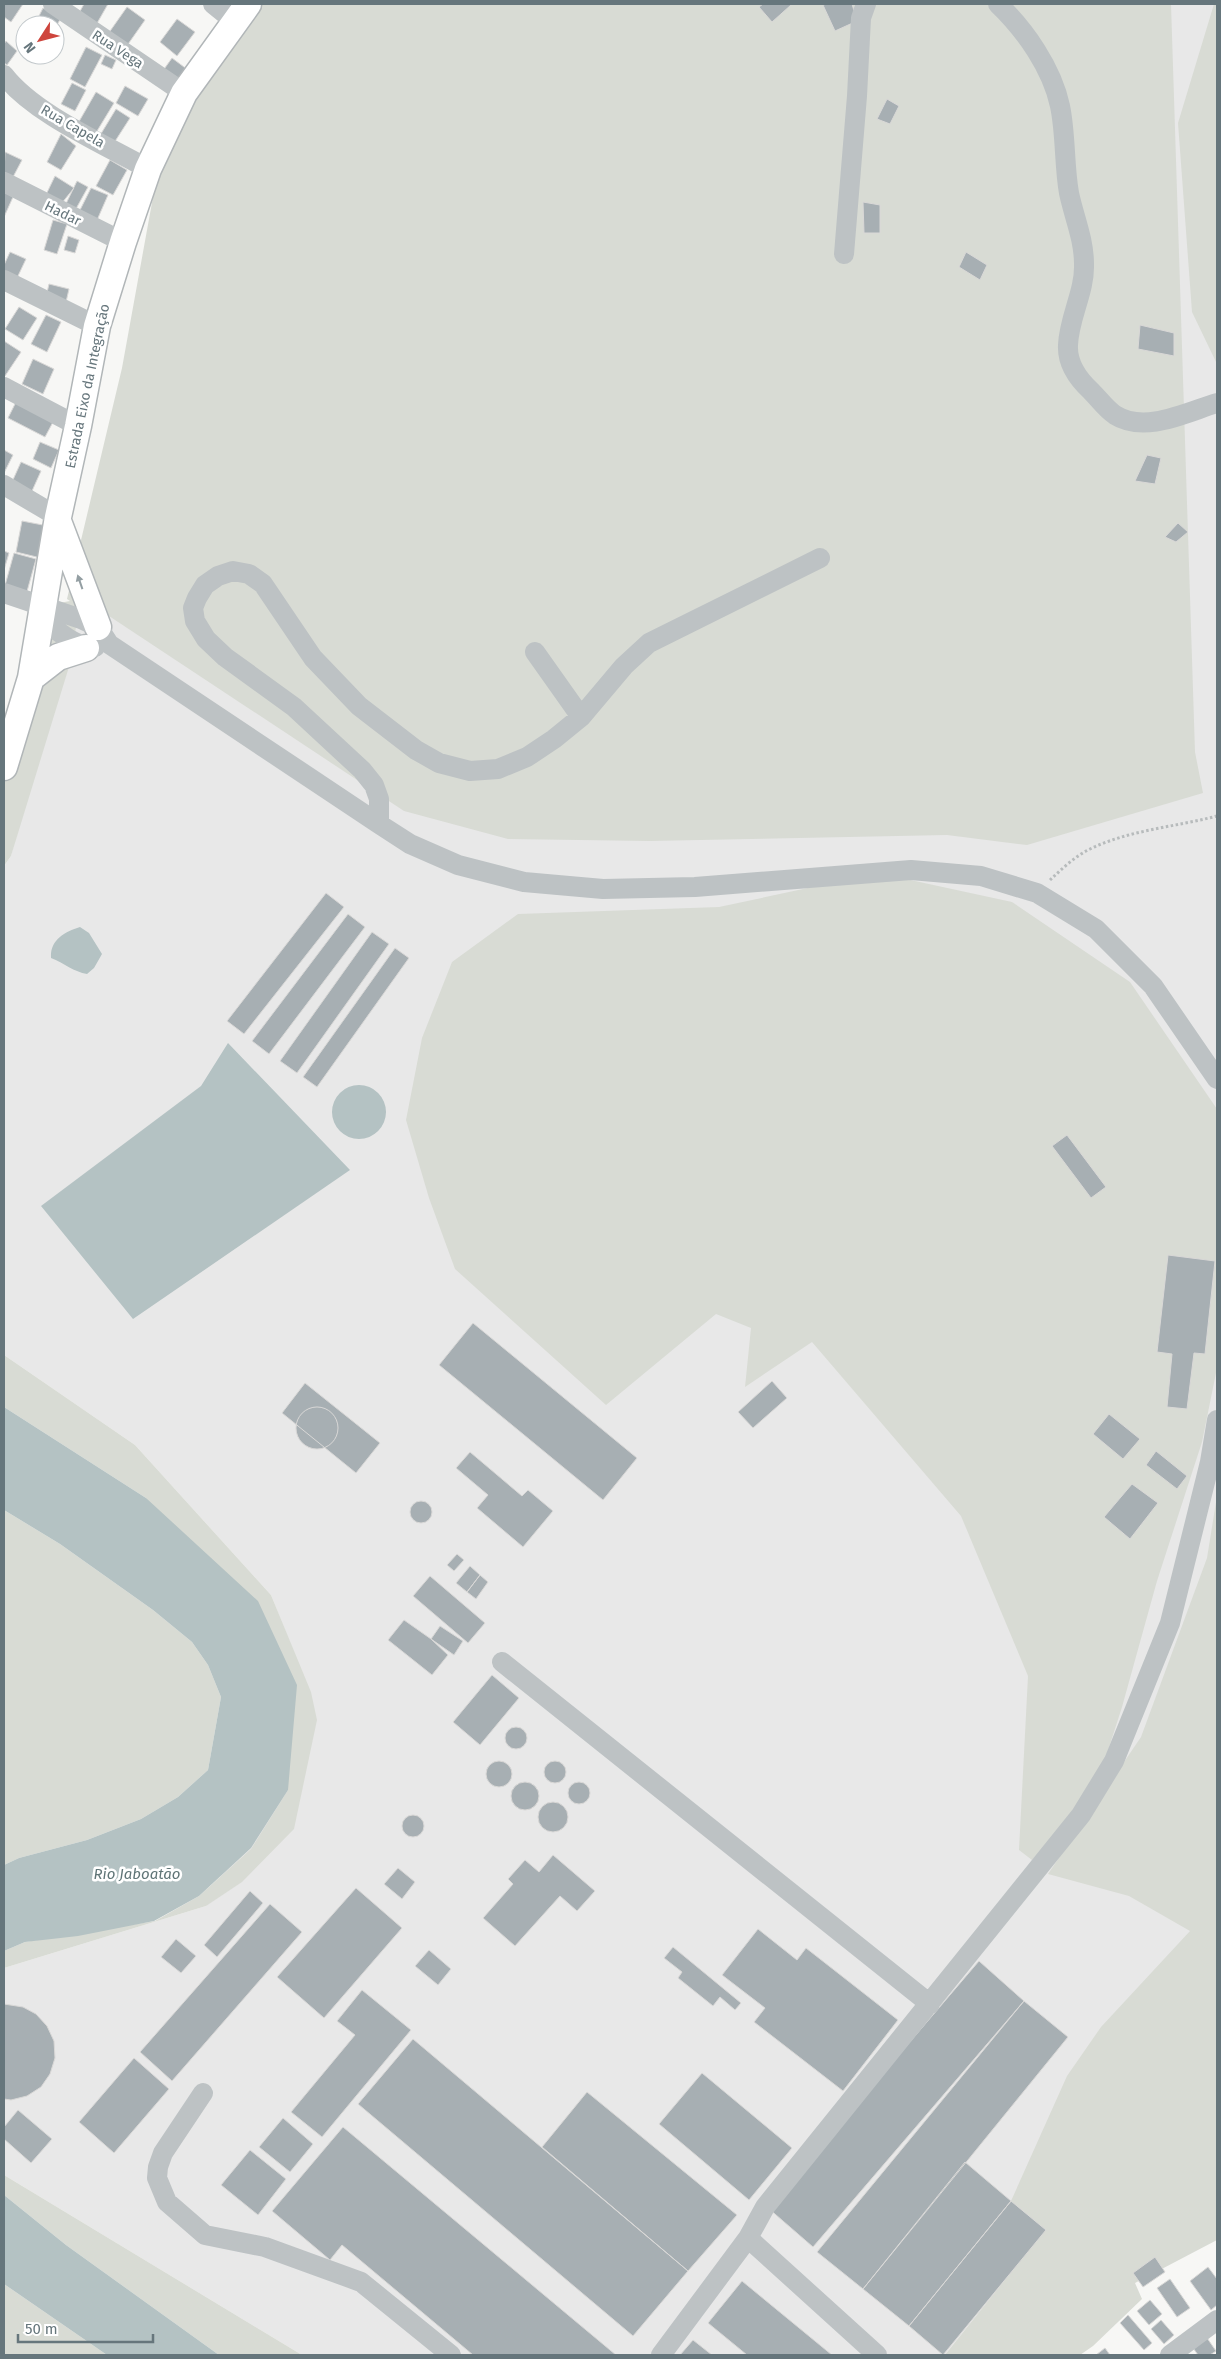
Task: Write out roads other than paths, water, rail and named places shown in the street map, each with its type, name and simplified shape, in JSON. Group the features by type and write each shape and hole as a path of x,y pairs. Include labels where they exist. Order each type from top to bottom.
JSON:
{"main road":[{"name":"Estrada Eixo da Integração","path":"4,767 8,745 30,678 58,519 97,326 123,242 148,169 184,92 241,12"},
{"path":"30,678 58,657 98,640 58,519"}],"street":[{"name":"Rua Vega","path":"52,4 184,92"},
{"path":"213,4 241,12"},
{"path":"844,254 857,106 861,18 866,4"},
{"path":"998,4 1035,50 1055,88 1060,105 1069,194 1082,242 1084,262 1084,280 1068,343 1068,355 1073,370 1086,387 1115,414 1131,422 1157,421 1217,403"},
{"name":"Rua Capela","path":"4,75 23,95 44,110 148,169"},
{"name":"Hadar","path":"4,182 123,242"},
{"path":"4,280 97,326"},
{"path":"4,387 78,426"},
{"path":"4,485 58,519"},
{"path":"379,824 379,799 374,785 362,770 294,707 225,657 206,639 195,621 193,608 196,598 205,585 218,576 233,571 250,574 263,584 299,639 331,679 359,706 416,750 439,763 470,771 498,769 527,757 554,739 581,717 624,666 648,643 820,558"},
{"path":"4,593 42,612 66,612 98,640 379,824 410,844 458,866 524,882 603,889 695,886 911,870 981,876 1037,893 1096,929 1153,986 1217,1079"},
{"path":"535,652 581,717"},
{"path":"661,2355 748,2238 765,2207 1081,1815 1114,1760 1170,1623 1210,1462 1217,1420"},
{"path":"502,1662 930,2004"},
{"path":"203,2093 164,2153 158,2166 157,2178 167,2202 205,2235 266,2247 361,2282 451,2355"},
{"path":"748,2238 877,2355"},
{"path":"1170,2355 1217,2320"}],"water":[{"path":"80,927 89,933 102,954 94,968 87,974 51,958 53,946 59,938 69,931"},
{"path":"228,1043 350,1170 133,1319 41,1206 201,1086"},
{"path":"354,1085 364,1085 374,1089 382,1097 386,1112 382,1127 374,1135 364,1139 354,1139 344,1135 336,1127 332,1117 332,1107 336,1097 344,1089"},
{"name":"Rio Jaboatão","path":"4,1407 146,1498 258,1601 297,1685 288,1790 251,1848 199,1896 154,1921 78,1936 25,1942 4,1951 4,1865 19,1858 87,1840 141,1819 178,1797 208,1770 221,1697 208,1665 192,1642 153,1610 60,1544 4,1510"},
{"path":"4,2195 66,2245 219,2355 107,2355 4,2284"}]}
